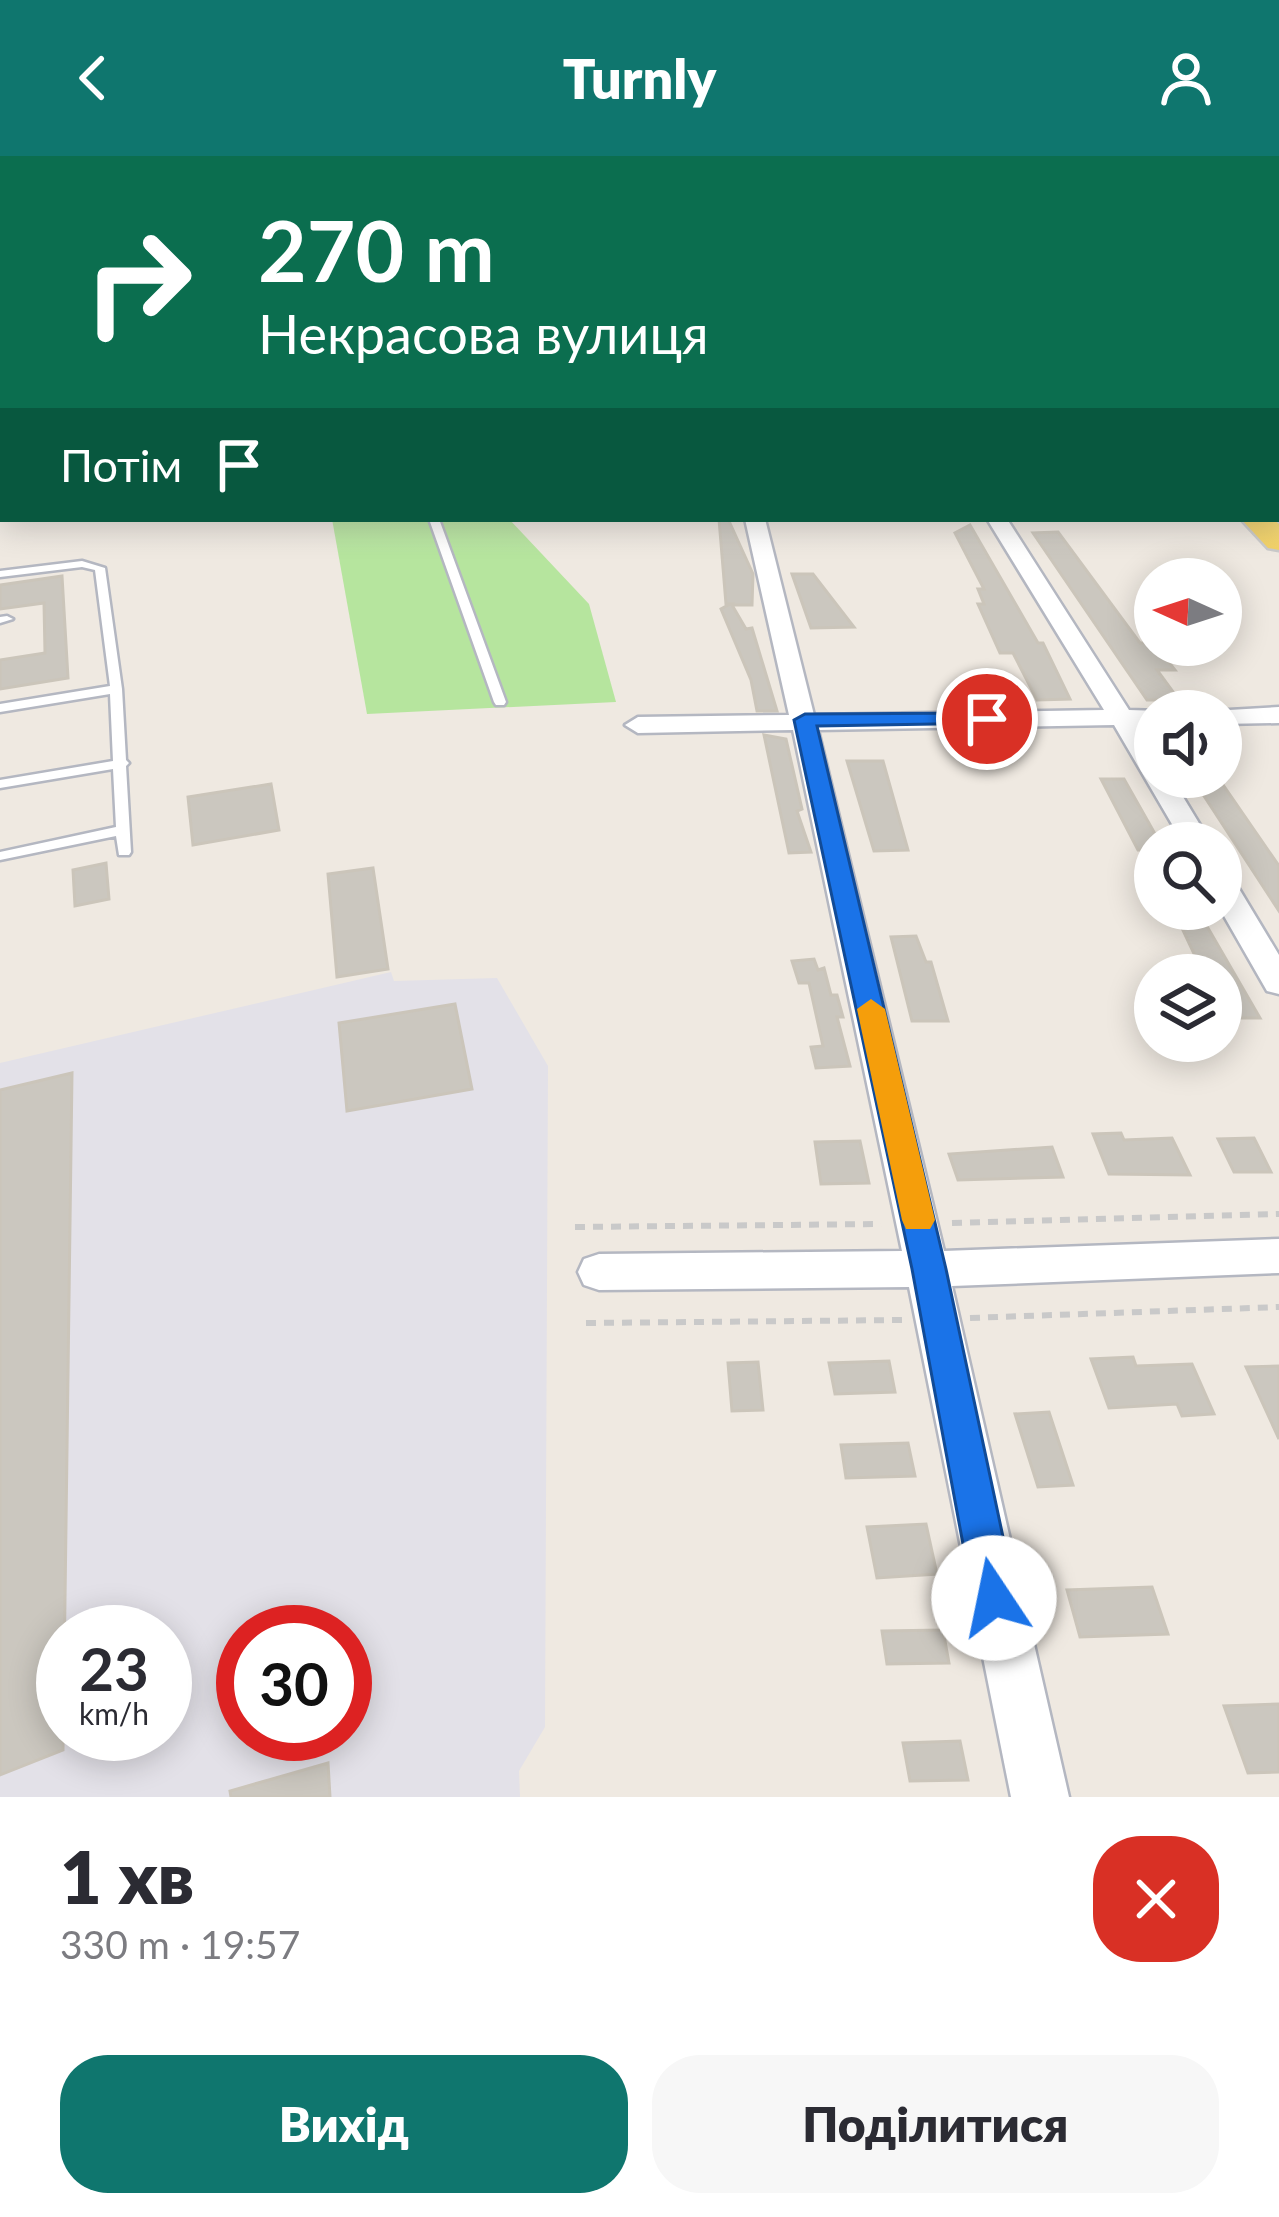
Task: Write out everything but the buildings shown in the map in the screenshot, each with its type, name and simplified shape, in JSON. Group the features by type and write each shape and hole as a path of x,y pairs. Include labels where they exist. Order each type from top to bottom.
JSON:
{"street":[{"path":"756,522 919,1224 1040,1797"},
{"path":"999,522 1134,735"},
{"path":"1242,716 1279,715"},
{"path":"638,725 1134,718"},
{"path":"1242,920 1279,983"},
{"path":"598,1272 929,1269 1279,1256"}],"lane":[{"path":"435,522 500,702"},
{"path":"0,574 82,564 100,568 116,689 124,852"},
{"path":"0,708 116,689"},
{"path":"0,784 122,763"},
{"path":"0,856 123,830"}],"path":[{"path":"575,1227 1279,1214"},
{"path":"586,1323 939,1319 1279,1307"}],"shaded area":[{"path":"391,972 394,981 497,978 548,1066 545,1727 519,1771 520,1797 0,1797 0,1063"}],"green space":[{"path":"333,522 512,522 589,604 616,702 367,714"}],"slow traffic":[{"path":"871,1009 918,1220"}],"route":[{"path":"987,719 805,720 929,1269 994,1598"}]}
